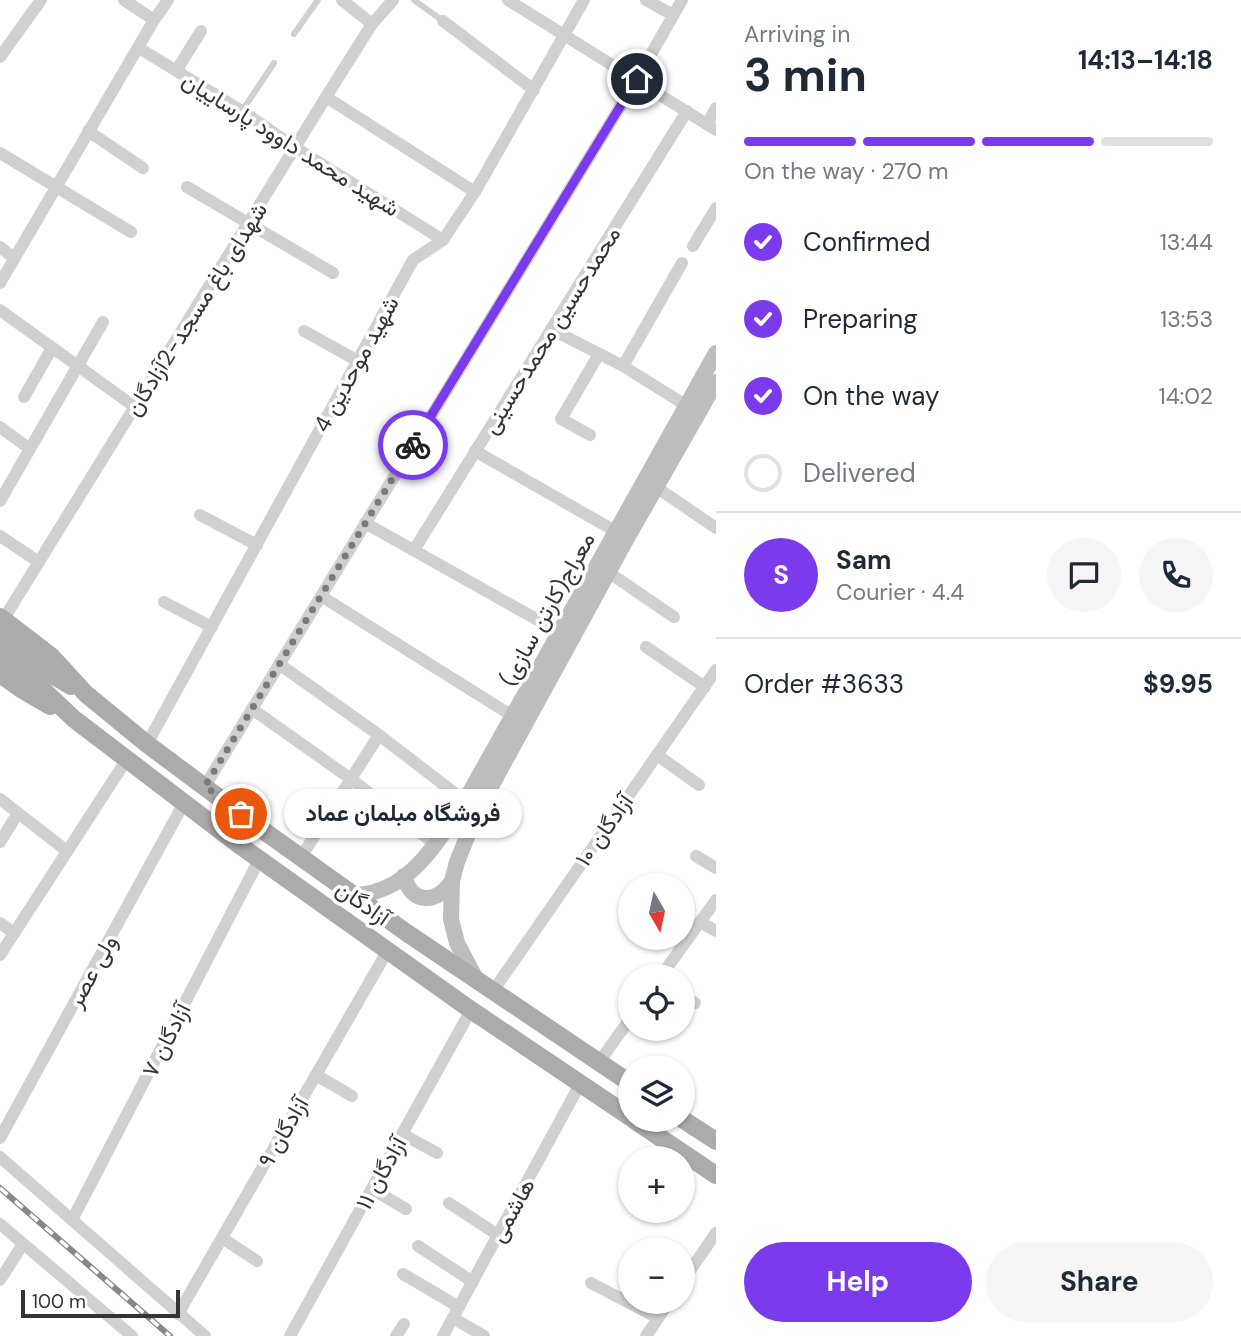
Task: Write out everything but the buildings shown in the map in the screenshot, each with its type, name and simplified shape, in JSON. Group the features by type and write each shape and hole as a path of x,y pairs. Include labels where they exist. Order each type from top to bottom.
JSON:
{"main road":[{"name":"آزادگان","path":"1,624 52,657 86,694 147,744 301,857 618,1075"},
{"path":"0,656 39,686 74,719"},
{"path":"0,674 74,719"},
{"name":"آزادگان","path":"74,719 259,860 471,1010 618,1110"},
{"path":"695,1128 716,1143 701,1154 708,1170"},
{"name":"آزادگان","path":"651,1132 708,1170"},
{"path":"661,1139 672,1138 680,1132"}],"street":[{"path":"0,57 41,0"},
{"path":"124,0 154,20"},
{"path":"0,283 168,0"},
{"path":"342,0 372,24"},
{"name":"شهدای‌ باغ مسجد-2آزادگان","path":"1,624 326,97 372,24 393,0"},
{"path":"508,0 711,127 716,108"},
{"name":"4 شهید موحدین","path":"147,744 413,260 443,240 475,192 584,0"},
{"path":"646,0 673,16"},
{"path":"205,786 637,79 682,0"},
{"path":"443,21 534,90"},
{"path":"176,71 201,31"},
{"name":"شهید محمد داوود پارساییان","path":"139,48 443,240"},
{"path":"326,97 475,192"},
{"name":"محمدحسین محمدحسینی","path":"414,550 687,111"},
{"path":"88,131 143,168"},
{"path":"0,153 131,232"},
{"path":"187,187 333,272"},
{"path":"693,246 716,208"},
{"path":"0,247 14,258"},
{"path":"622,366 682,264"},
{"path":"2,317 52,348 135,407"},
{"path":"0,501 103,322"},
{"path":"551,329 622,366 687,406"},
{"path":"304,331 358,361"},
{"path":"24,397 52,348"},
{"name":"معراج(کارتن سازی)","path":"355,896 378,891 404,876 436,845 514,717 716,353"},
{"path":"590,435 562,419 599,354"},
{"name":"معراج(کارتن سازی)","path":"476,979 457,943 452,919 452,881 477,812 656,487 711,404 716,382"},
{"path":"0,427 30,449"},
{"path":"475,451 615,531"},
{"path":"656,487 716,528"},
{"path":"200,515 257,545"},
{"path":"365,523 561,633"},
{"path":"0,536 39,562"},
{"path":"608,572 674,617"},
{"path":"321,596 514,717"},
{"path":"164,602 212,627"},
{"path":"646,647 705,687"},
{"path":"279,664 379,735 465,801"},
{"name":"۱۰ آزادگان","path":"493,990 716,670"},
{"path":"252,709 351,779 436,845"},
{"path":"301,857 379,735"},
{"path":"657,755 699,785"},
{"path":"0,955 127,759"},
{"path":"0,799 67,851"},
{"name":"ولی عصر","path":"0,1138 184,803"},
{"path":"0,842 18,813"},
{"path":"696,856 716,868"},
{"name":"۷ آزادگان","path":"72,1220 259,860"},
{"path":"404,876 407,888 426,898 437,897 446,891 452,881"},
{"path":"670,964 716,900"},
{"path":"700,922 716,931"},
{"path":"0,923 14,933"},
{"name":"۹ آزادگان","path":"178,1314 388,950"},
{"name":"۱۱ آزادگان","path":"290,1336 471,1010"},
{"path":"599,1062 618,1036"},
{"path":"316,1075 352,1096"},
{"name":"هاشمی","path":"443,1336 580,1084"},
{"path":"402,1134 437,1153"},
{"path":"0,1157 205,1336"},
{"path":"372,1189 405,1209"},
{"path":"449,1203 498,1235"},
{"path":"0,1224 132,1336"},
{"path":"695,1263 716,1233"},
{"path":"222,1238 257,1261"},
{"path":"0,1280 23,1244"},
{"path":"418,1246 472,1282"},
{"path":"403,1275 484,1336"},
{"path":"591,1283 658,1318"},
{"path":"649,1335 661,1314"},
{"path":"396,1336 404,1324"}],"lane":[{"path":"294,34 318,0"},
{"path":"414,0 443,21"},
{"path":"242,111 274,63"}],"railway":[{"path":"0,1188 170,1336"}],"way so far":[{"path":"241,814 205,786 413,445"}],"place":[{"name":"فروشگاه مبلمان عماد","path":"241,814"}],"route":[{"path":"413,445 637,79"}]}
